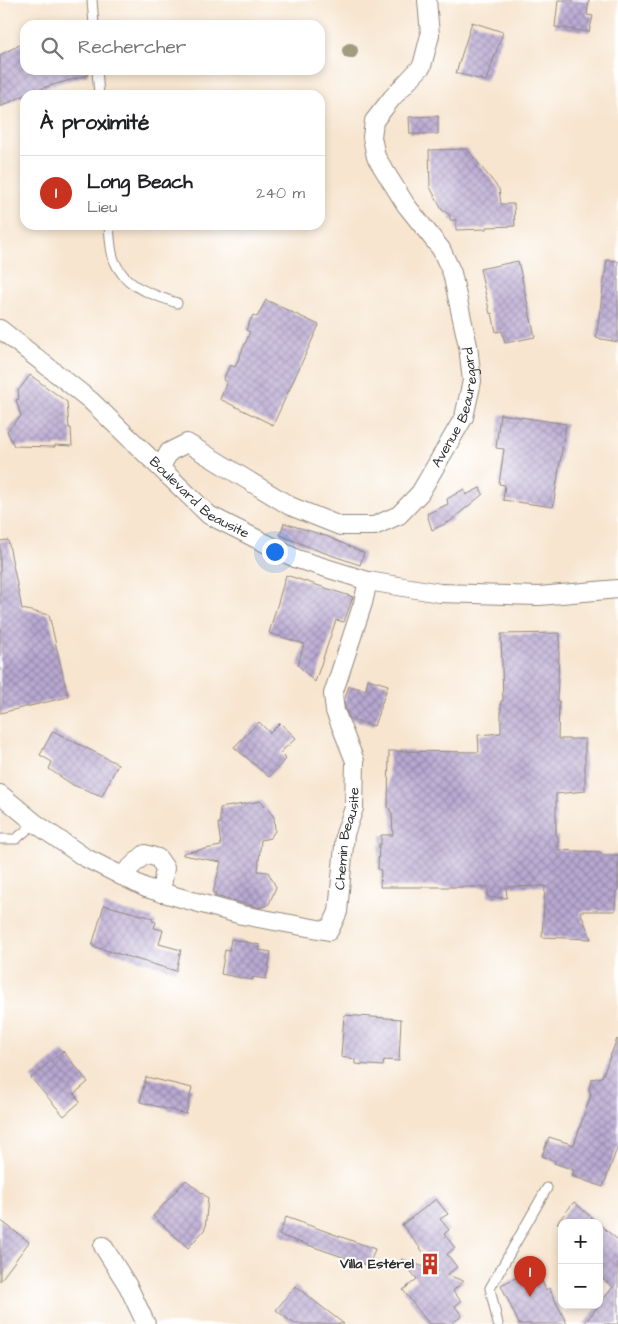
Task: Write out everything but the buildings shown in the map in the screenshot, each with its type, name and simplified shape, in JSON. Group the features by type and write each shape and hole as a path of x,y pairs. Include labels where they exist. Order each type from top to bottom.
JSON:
{"street":[{"name":"Avenue Beauregard","path":"161,467 170,452 187,443 290,506 340,526 374,526 399,515 420,493 464,417 472,380 468,346 452,273 442,249 406,204 376,157 372,137 374,121 392,98 422,66 430,35 427,0"},
{"name":"Boulevard Beausite","path":"0,329 90,400 209,515 297,559 368,582 440,593 539,596 618,589"},
{"name":"Chemin Beausite","path":"0,794 35,823 84,858 146,888 242,915 329,931 338,912 345,834 354,808 355,761 335,711 332,694 363,603 368,582"},
{"path":"121,876 145,854 158,858 165,868 161,893"},
{"path":"103,1246 128,1286 146,1324"}],"lane":[{"path":"92,0 94,20"},
{"path":"97,75 99,90"},
{"path":"110,230 114,260 128,282 177,303"},
{"path":"0,838 16,839 35,823"},
{"path":"498,1324 490,1288 547,1188"}],"place":[{"name":"Villa Estérel","path":"430,1264"},
{"name":"Long Beach","path":"530,1297"}]}
